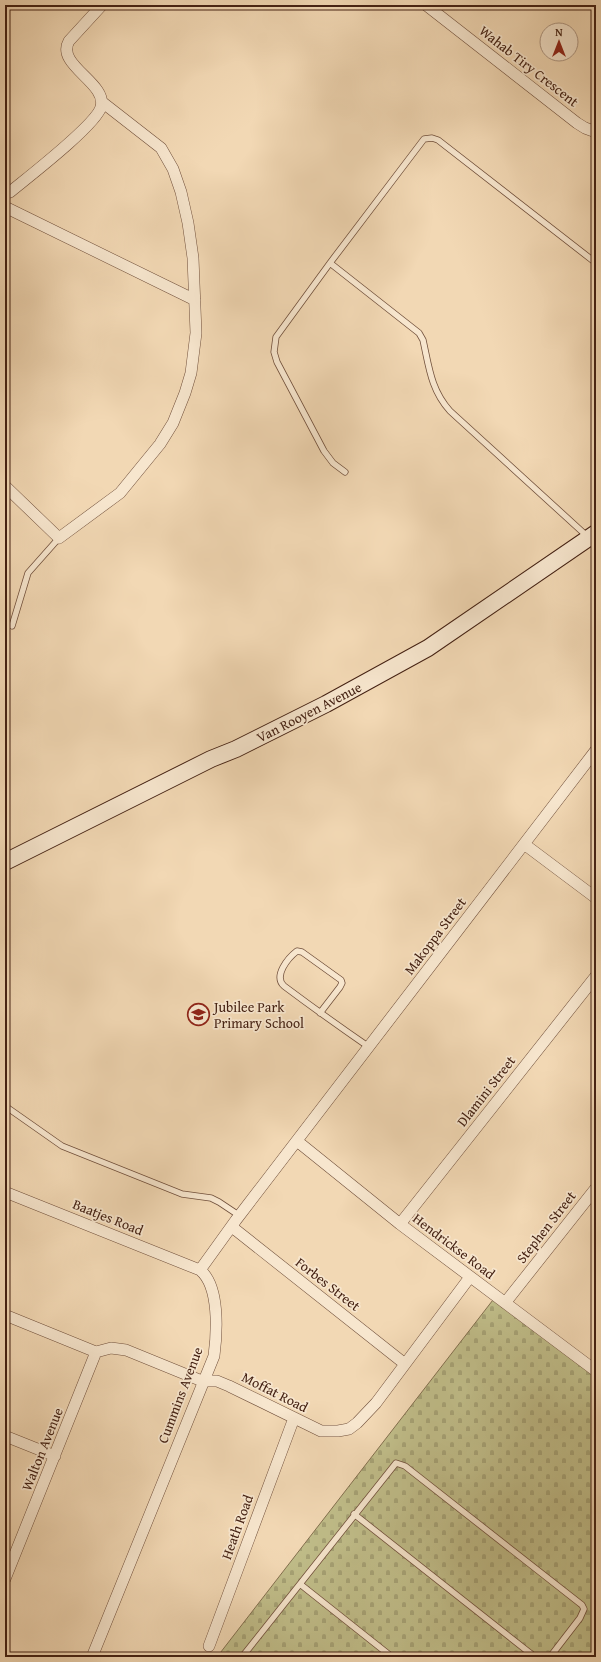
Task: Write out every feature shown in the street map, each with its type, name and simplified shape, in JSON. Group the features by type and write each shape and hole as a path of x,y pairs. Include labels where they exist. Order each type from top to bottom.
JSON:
{"street":[{"path":"5,194 10,192 41,167 89,124 99,111 102,102 101,94 81,74 69,57 68,50 69,41 102,5"},
{"name":"Wahab Tiry Crescent","path":"426,5 577,123 596,132"},
{"path":"5,486 59,538 120,493 127,486 160,444 173,424 191,374 196,333 193,258 188,223 181,192 173,169 160,148 102,102"},
{"path":"5,208 195,300"},
{"name":"Van Rooyen Avenue","path":"5,862 211,759 236,749 388,671 428,648 593,536"},
{"name":"Makoppa Street","path":"297,1141 596,750"},
{"path":"524,844 596,898"},
{"name":"Dlamini Street","path":"400,1224 596,976"},
{"path":"200,1270 297,1141"},
{"name":"Hendrickse Road","path":"297,1141 400,1224 596,1371"},
{"name":"Stephen Street","path":"505,1303 596,1188"},
{"name":"Baatjes Road","path":"5,1192 200,1270"},
{"name":"Forbes Street","path":"232,1227 405,1364"},
{"name":"Cummins Avenue","path":"92,1657 202,1381 214,1356 216,1312 210,1281 206,1274 200,1270"},
{"name":"Moffat Road","path":"96,1352 111,1348 126,1350 202,1381 217,1381 321,1431 338,1431 349,1429 357,1423 376,1403 470,1277"},
{"path":"5,1315 96,1352"},
{"name":"Walton Avenue","path":"5,1579 8,1560 55,1456 96,1352"},
{"name":"Heath Road","path":"209,1646 294,1418"},
{"path":"5,1436 55,1456"}],"lane":[{"path":"345,472 333,463 324,451 277,362 274,352 276,337 424,139 432,138 438,140 596,263"},
{"path":"330,263 419,333 423,340 435,390 441,401 450,411 593,536"},
{"path":"12,626 28,573 59,538"},
{"path":"320,1012 340,987 342,982 302,952 297,951 280,972 280,983 320,1012 369,1047"},
{"path":"5,1106 62,1146 182,1194 211,1198 240,1216"},
{"path":"242,1657 394,1464 400,1463 582,1605 584,1609 580,1618 550,1657"},
{"path":"354,1514 535,1657"},
{"path":"300,1584 392,1657"}],"green space":[{"path":"496,1296 596,1371 596,1657 217,1657"}],"place":[{"name":"Jubilee Park Primary School","path":"199,1015"}]}
